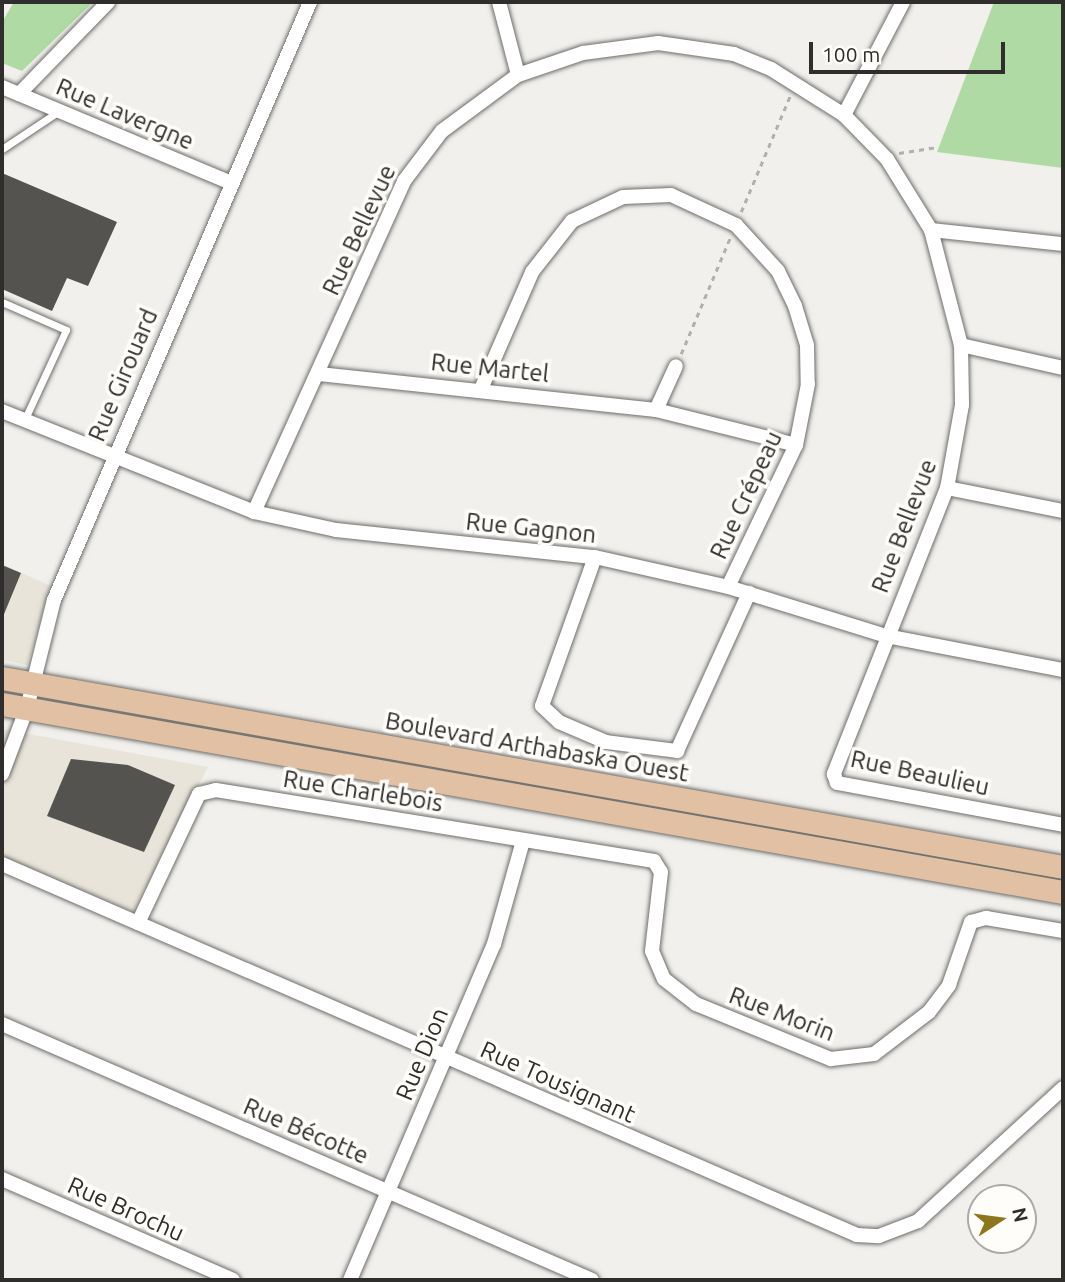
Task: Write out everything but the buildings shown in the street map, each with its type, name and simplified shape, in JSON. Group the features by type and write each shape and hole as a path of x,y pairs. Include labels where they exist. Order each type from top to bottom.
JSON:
{"main road":[{"name":"Boulevard Arthabaska Ouest","path":"2,678 1063,867"},
{"name":"Boulevard Arthabaska Ouest","path":"2,704 1063,892"}],"street":[{"path":"19,94 108,2"},
{"name":"Rue Girouard","path":"2,774 27,708 54,600 111,460 310,2"},
{"path":"499,2 518,75"},
{"path":"844,115 903,2"},
{"name":"Rue Bellevue","path":"254,512 319,374 404,180 468,106 518,75 621,46 695,45 771,69 844,115 887,159 931,230 961,345 962,405 947,488 886,636"},
{"name":"Rue Lavergne","path":"2,87 231,183"},
{"name":"Rue Crépeau","path":"481,389 532,272 572,221 623,197 671,195 736,225 778,271 807,345 808,384 796,445 728,587"},
{"path":"931,230 1063,244"},
{"path":"961,345 1063,368"},
{"path":"656,410 676,366"},
{"name":"Rue Martel","path":"319,374 481,389 656,410 796,445"},
{"name":"Rue Gagnon","path":"2,411 111,460 254,512 336,530 596,557 728,587 886,636 1063,670"},
{"path":"947,488 1063,510"},
{"path":"596,557 542,706 559,722 607,742 677,751 749,593"},
{"name":"Rue Beaulieu","path":"886,636 834,774 837,783 1063,825"},
{"name":"Rue Charlebois","path":"138,923 195,802 208,790 660,865"},
{"name":"Rue Dion","path":"350,1280 494,944 523,841"},
{"name":"Rue Tousignant","path":"2,864 856,1235 879,1236 918,1221 1063,1088"},
{"name":"Rue Morin","path":"660,865 652,950 664,979 696,1004 831,1059 874,1054 929,1012 949,985 966,933 978,918 1063,931"},
{"name":"Rue Bécotte","path":"2,1024 592,1280"},
{"name":"Rue Brochu","path":"2,1179 233,1280"}],"lane":[{"path":"2,149 60,111"},
{"path":"2,302 66,330 24,421"}],"path":[{"path":"887,159 914,148 938,147"}],"shaded area":[{"path":"2,564 51,586 27,665 2,660"},
{"path":"2,729 208,767 133,911 2,859"}],"green space":[{"path":"14,2 93,2 22,71 2,63 2,22"},
{"path":"994,2 1063,2 1063,168 937,152"}]}
